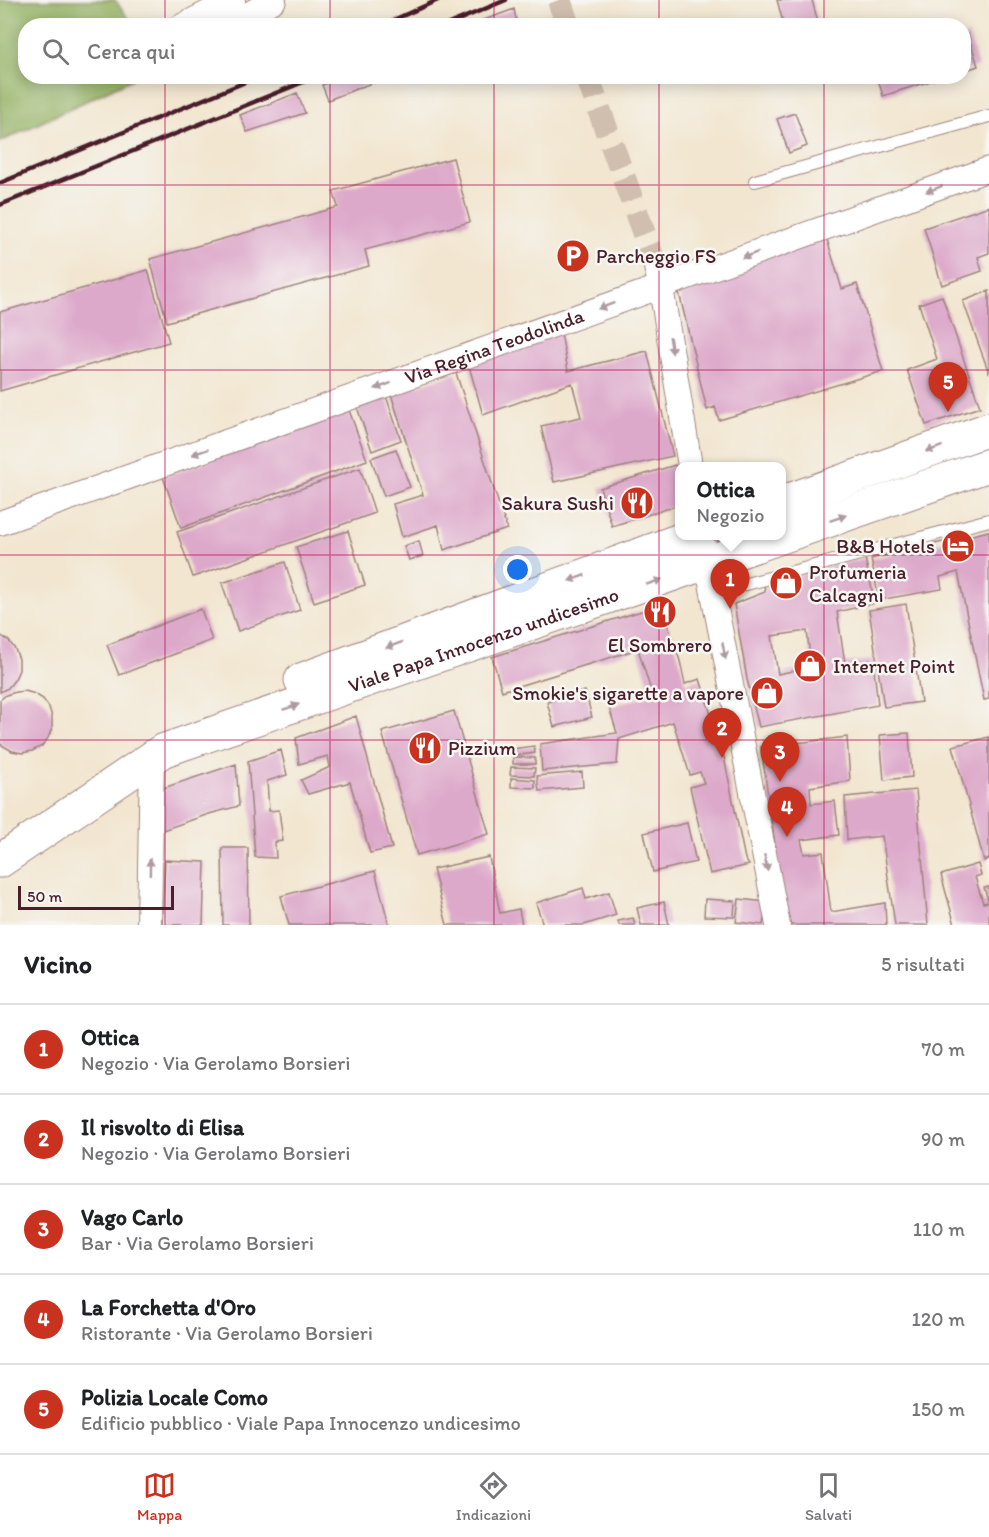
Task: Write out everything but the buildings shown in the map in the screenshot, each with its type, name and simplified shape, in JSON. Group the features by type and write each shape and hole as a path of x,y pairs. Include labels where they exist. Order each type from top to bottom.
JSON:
{"main road":[{"path":"786,501 989,429"},
{"name":"Viale Papa Innocenzo undicesimo","path":"786,536 989,465"},
{"name":"Viale Papa Innocenzo undicesimo","path":"0,836 142,741 217,711 680,540"},
{"name":"Viale Papa Innocenzo undicesimo","path":"0,861 162,751 775,540"}],"street":[{"path":"198,18 233,0"},
{"path":"241,18 274,0"},
{"name":"Via Regina Teodolinda","path":"0,523 659,277 989,169"},
{"path":"659,277 689,462"},
{"path":"707,564 778,925"},
{"path":"149,925 152,757"}],"lane":[{"path":"755,181 989,117"},
{"name":"Viale Papa Innocenzo undicesimo","path":"707,564 742,585 989,520"}],"green space":[{"path":"0,0 115,0 128,18 18,18 18,84 122,84 0,142"}],"tunnel":[{"path":"559,0 565,18"},
{"path":"590,84 656,267"}],"railway":[{"path":"398,18 438,0"},
{"path":"463,18 506,0"},
{"path":"0,183 241,84"},
{"path":"0,205 298,84"}],"place":[{"name":"Parcheggio FS","path":"573,256"},
{"name":"Polizia Locale Como","path":"948,412"},
{"name":"Sakura Sushi","path":"637,503"},
{"name":"B&B Hotels","path":"958,546"},
{"name":"Profumeria Calcagni","path":"786,583"},
{"name":"Ottica","path":"730,609"},
{"name":"El Sombrero","path":"660,612"},
{"name":"Internet Point","path":"810,666"},
{"name":"Smokie's sigarette a vapore","path":"767,693"},
{"name":"Pizzium","path":"425,748"},
{"name":"Il risvolto di Elisa","path":"722,758"},
{"name":"Vago Carlo","path":"780,782"},
{"name":"La Forchetta d'Oro","path":"787,837"}]}
